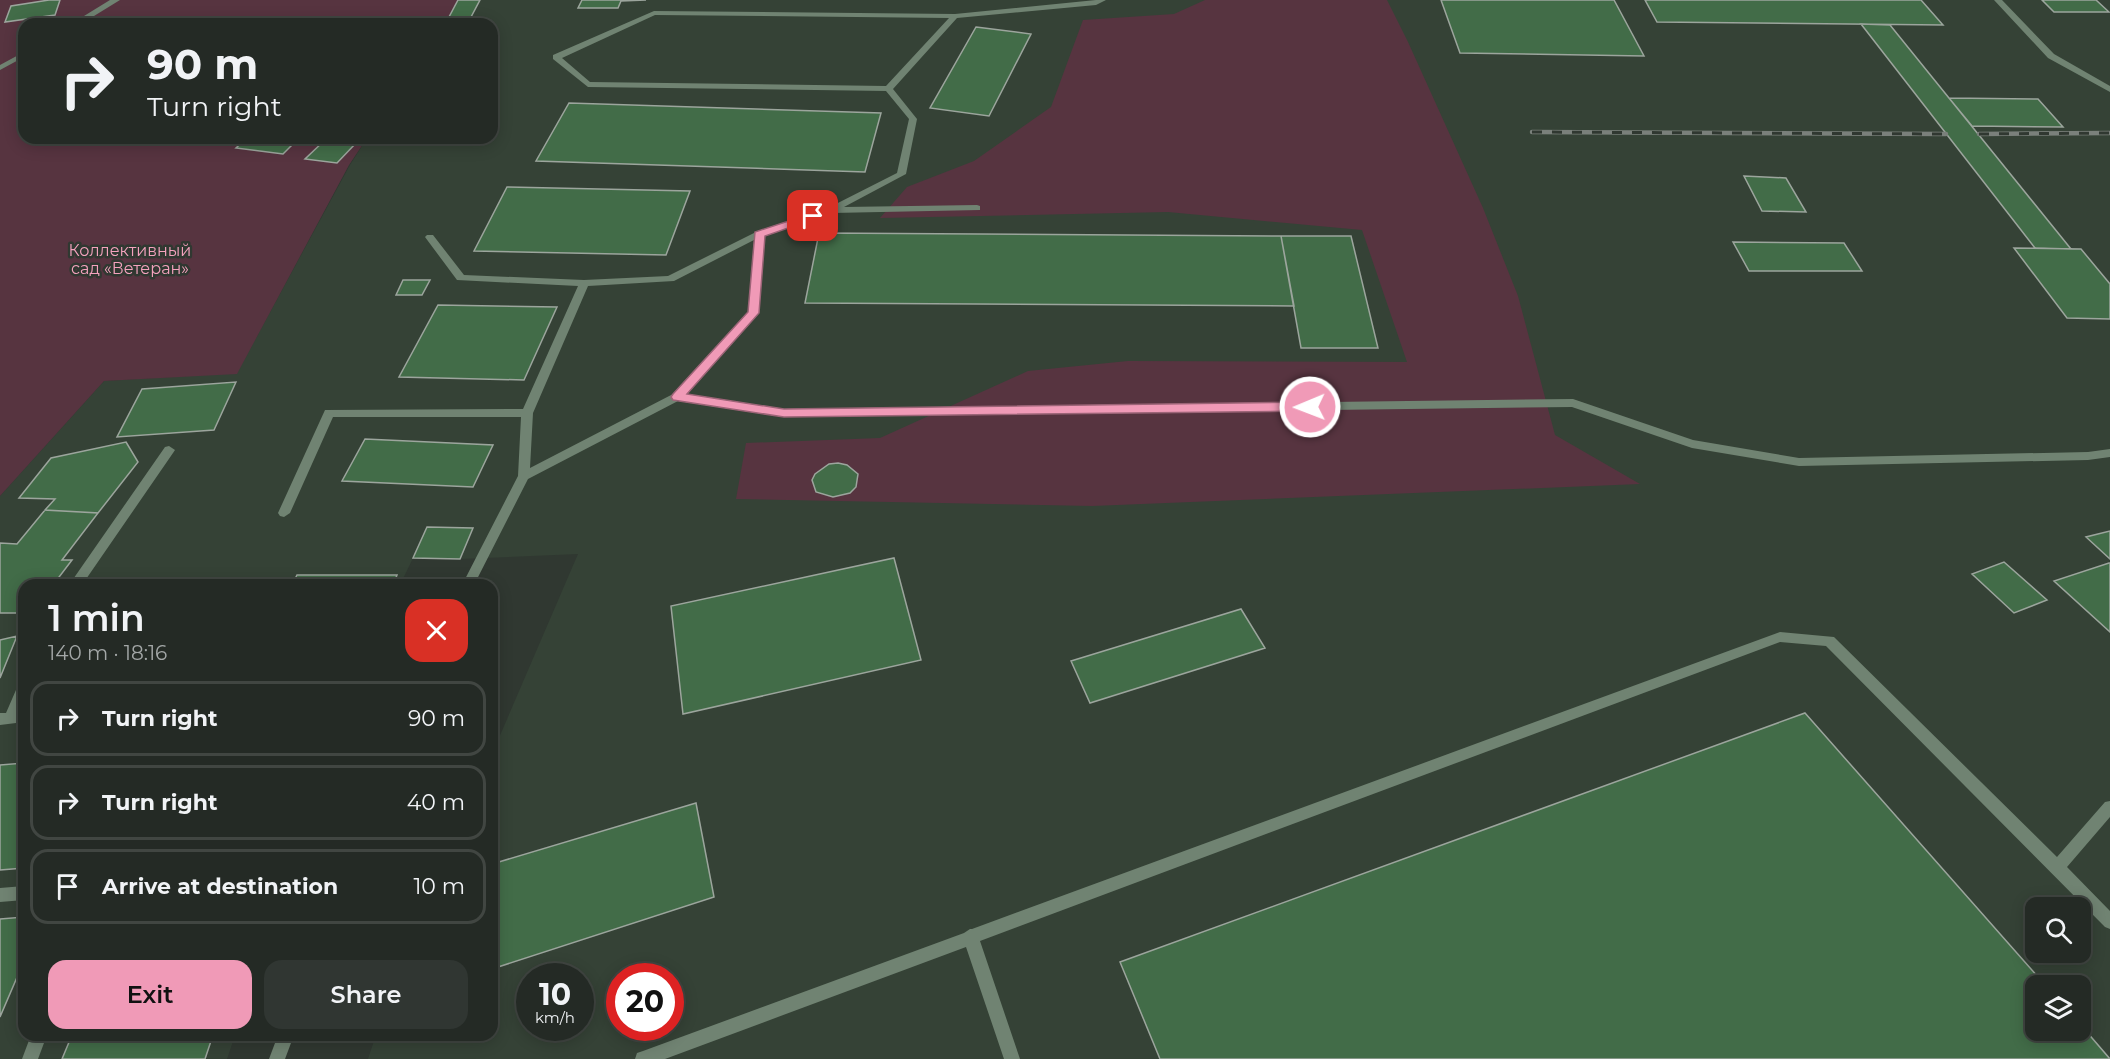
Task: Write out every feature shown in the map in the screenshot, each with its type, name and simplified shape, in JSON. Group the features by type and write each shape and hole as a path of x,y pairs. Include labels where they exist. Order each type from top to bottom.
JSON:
{"street":[{"path":"85,18 116,0"},
{"path":"955,16 888,89 588,84 556,57 654,13 955,16 1096,3 1102,0"},
{"path":"1998,0 2051,56 2110,89"},
{"path":"0,68 18,58"},
{"path":"430,237 461,278 584,283 670,279 759,234 831,210 901,174 913,119 888,89"},
{"path":"831,210 977,208"},
{"path":"524,476 677,397 754,313 759,234"},
{"path":"471,579 524,476 527,413 584,283"},
{"path":"677,397 784,413 1573,404 1692,444 1799,462 2088,456 2110,453"},
{"path":"284,513 329,413 527,413"},
{"path":"79,579 169,450"},
{"path":"643,1059 1780,637 1829,641 2110,922"},
{"path":"11,718 18,701"},
{"path":"2057,867 2110,807"},
{"path":"0,895 18,894"},
{"path":"970,936 1012,1059"},
{"path":"30,1059 37,1041"},
{"path":"277,1059 284,1041"}],"shaded area":[{"path":"459,0 2110,0 2110,1059 368,1059 374,1041 498,1041 498,740 578,554 460,559 413,558 403,579 18,579 18,1041 233,1041 227,1059 0,1059 0,496 104,381 237,373 363,144 498,144 498,18 448,18"}],"green space":[{"name":"Коллективный сад «Ветеран»","path":"0,0 459,0 448,18 18,18 18,144 363,144 349,165 237,374 104,381 0,496"},
{"path":"1205,0 1387,0 1483,208 1518,296 1555,435 1640,484 1092,506 736,499 746,443 880,438 1028,371 1128,361 1407,362 1362,230 1168,212 880,218 907,187 974,161 1051,107 1083,20 1174,14"}],"building":[{"path":"60,0 55,15 18,18 18,20 5,22 11,6"},
{"path":"458,0 480,0 471,17 449,17"},
{"path":"582,0 646,0 621,1 618,8 578,8"},
{"path":"1441,0 1614,0 1644,56 1460,53"},
{"path":"1645,0 1921,0 1943,25 1657,22"},
{"path":"2042,0 2096,0 2109,12 2054,12"},
{"path":"1861,24 1890,25 2071,249 2035,248"},
{"path":"976,27 1031,34 989,116 930,108"},
{"path":"1949,98 2038,99 2063,127 1972,126"},
{"path":"569,103 881,113 865,172 536,161"},
{"path":"240,144 293,144 283,154 236,148"},
{"path":"321,144 355,144 337,163 305,159"},
{"path":"1744,176 1786,178 1806,212 1762,211"},
{"path":"507,187 690,191 666,255 474,251"},
{"path":"819,233 1281,236 1294,306 805,303"},
{"path":"1281,236 1351,236 1378,348 1301,348"},
{"path":"1733,242 1844,243 1862,271 1749,271"},
{"path":"2014,248 2081,249 2110,284 2110,319 2067,318"},
{"path":"403,280 430,280 422,295 396,295"},
{"path":"438,305 557,307 524,380 399,377"},
{"path":"236,382 214,430 117,437 142,389"},
{"path":"365,439 493,445 473,487 342,481"},
{"path":"126,442 138,462 98,513 45,510 55,499 19,498 51,458"},
{"path":"829,464 847,465 858,474 856,487 850,493 833,497 816,492 812,480 815,474"},
{"path":"45,510 98,513 62,560 72,560 58,579 18,579 18,613 0,613 0,543 17,544"},
{"path":"427,527 473,528 460,559 413,558"},
{"path":"2110,531 2110,559 2086,537"},
{"path":"894,558 921,660 683,714 671,606"},
{"path":"2004,562 2047,600 2014,613 1972,574"},
{"path":"2110,563 2110,632 2054,581"},
{"path":"297,575 397,575 395,579 295,579"},
{"path":"1241,609 1265,648 1090,703 1071,661"},
{"path":"17,636 0,678 0,640"},
{"path":"1805,713 2036,975 2025,975 2025,1041 2091,1041 2091,1037 2110,1059 1160,1059 1120,962"},
{"path":"18,764 18,868 0,870 0,765"},
{"path":"696,803 714,897 498,967 498,862"},
{"path":"18,918 18,975 0,1017 0,919"},
{"path":"70,1041 211,1041 205,1059 62,1059"}],"railway":[{"path":"1532,132 1946,134"},
{"path":"1979,134 2110,133"}],"route":[{"path":"813,216 759,234 754,313 677,397 784,413 1310,407"}]}
